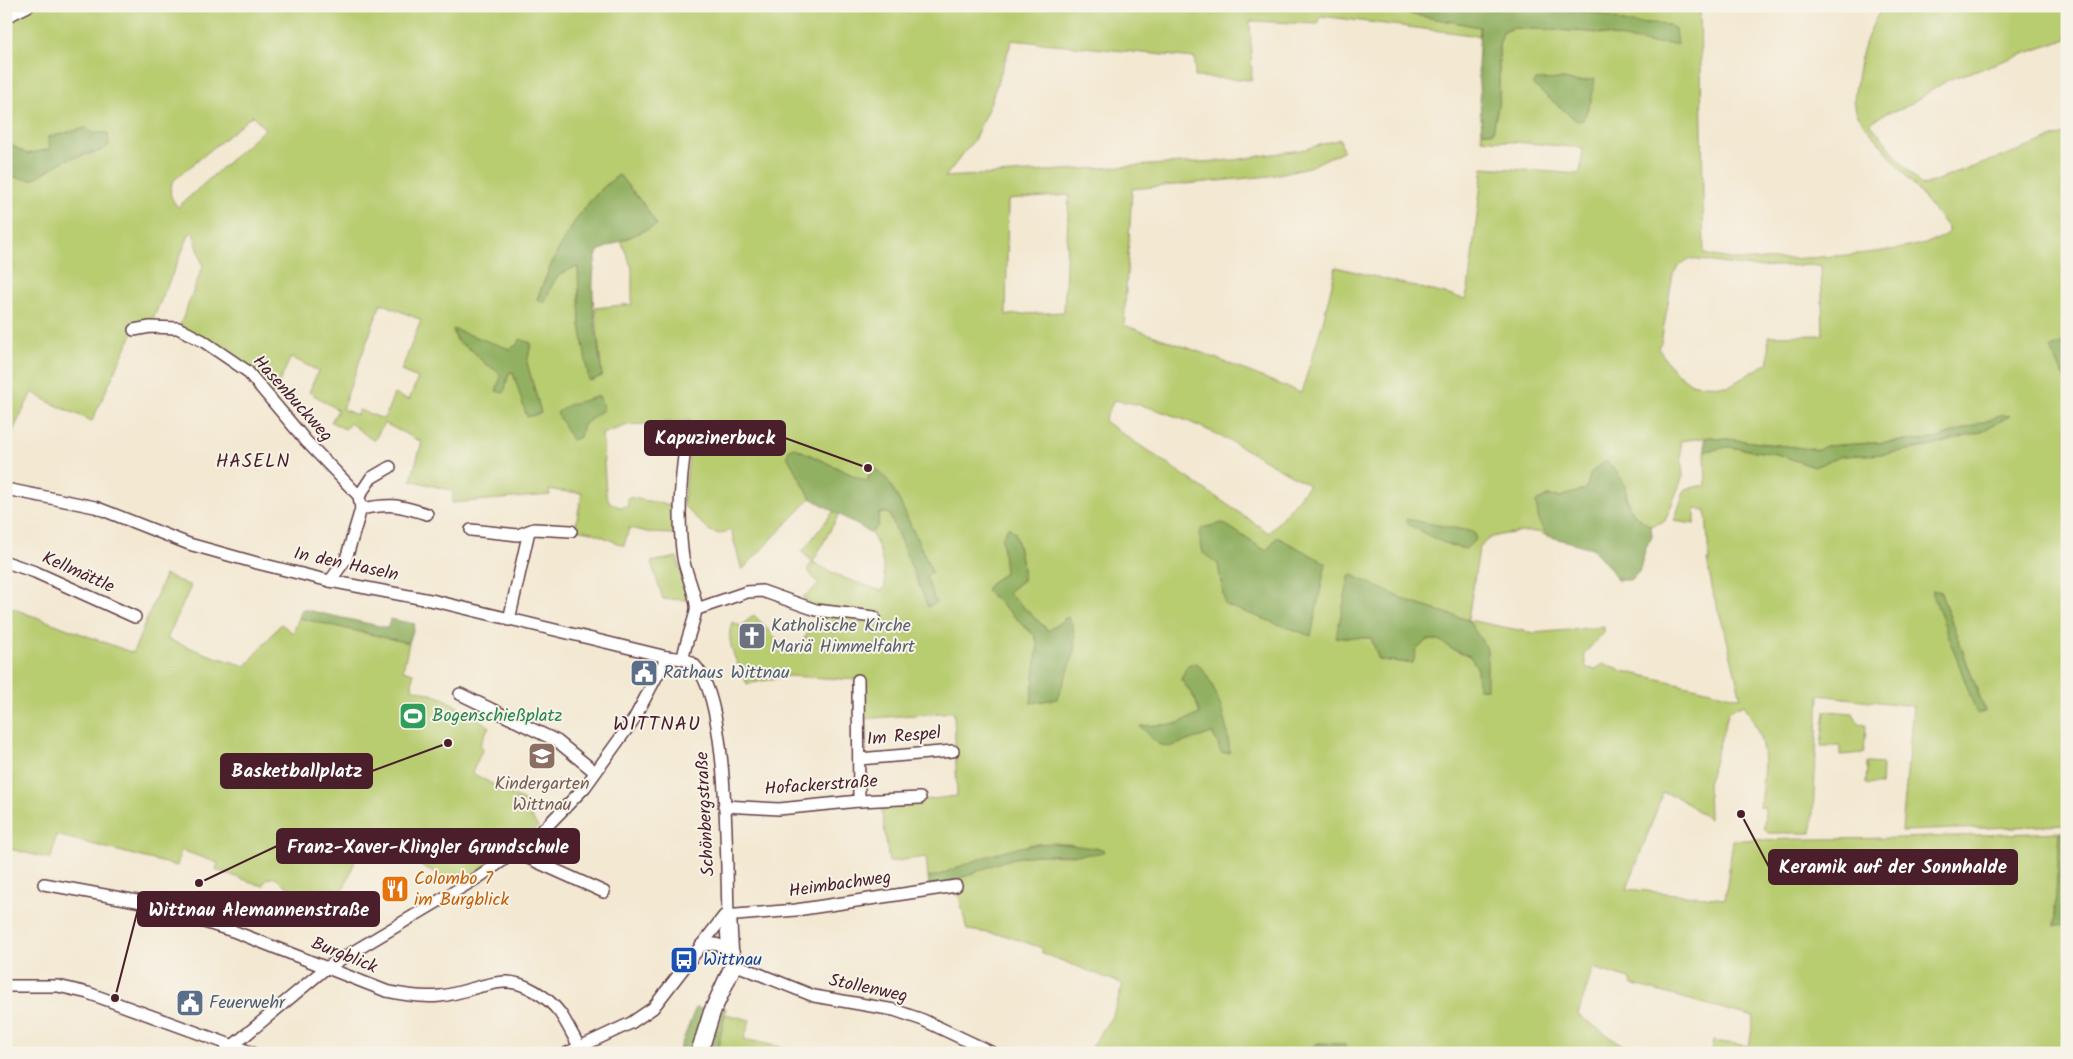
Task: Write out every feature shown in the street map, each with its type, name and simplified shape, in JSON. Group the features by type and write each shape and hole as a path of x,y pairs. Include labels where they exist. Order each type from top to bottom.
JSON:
{"street":[{"path":"6,17 28,6"},
{"name":"Hasenbuckweg","path":"134,330 159,327 178,328 203,340 247,372 306,441 359,496"},
{"path":"682,658 696,609 684,560 679,512 680,486 688,428"},
{"path":"330,581 346,559 361,508 359,496 371,478 390,467"},
{"name":"In den Haseln","path":"6,489 95,508 189,544 330,581 435,601 667,657 682,658"},
{"path":"361,508 386,504 398,505 427,514"},
{"path":"471,530 518,534 534,529 572,531"},
{"path":"510,620 529,531"},
{"name":"Kellmättle","path":"6,562 35,572 135,618"},
{"path":"696,609 747,592 762,591 816,610 874,617"},
{"path":"229,1049 326,968 479,877 546,827 580,794 634,719 667,657"},
{"name":"Schönbergstraße","path":"682,658 693,664 701,673 710,695 719,736 728,916"},
{"name":"Im Respel","path":"858,680 859,801"},
{"path":"460,694 557,741 595,772"},
{"name":"Im Respel","path":"859,759 953,751"},
{"name":"Hofackerstraße","path":"724,806 779,809 859,801 920,798"},
{"path":"515,852 604,892"},
{"name":"Burgblick","path":"44,884 137,901 233,931 360,983 403,995 438,996 462,993 504,982 521,985 536,992 560,1013 579,1046"},
{"name":"Heimbachweg","path":"728,916 796,910 956,886"},
{"path":"567,1053 631,1023 653,1008 724,916 728,916 732,957 699,1053"},
{"name":"Stollenweg","path":"701,945 716,944 732,957 814,996 894,1010 923,1020 994,1053"},
{"path":"6,986 58,986 88,993 229,1049 253,1053"}],"green space":[{"path":"6,6 1392,6 1394,11 1480,27 1480,36 1321,16 1318,24 1250,21 1252,80 1195,77 1195,58 1012,40 990,104 974,140 945,177 1234,160 1306,149 1340,139 1343,151 1309,167 1270,176 1132,189 1124,325 1205,354 1301,393 1323,322 1336,267 1465,299 1468,290 1483,167 1580,174 1583,148 1481,139 1482,132 1493,132 1499,100 1499,46 1503,32 1513,28 1591,32 1649,43 1677,43 1669,25 1627,23 1596,13 1527,6 1700,6 1704,254 1749,260 1792,259 1885,251 1935,240 1948,233 1948,228 1862,121 1856,109 1854,99 1863,50 1873,24 1883,6 2067,6 2067,39 1948,80 1902,109 1886,113 1870,123 1921,186 2067,133 2067,341 2050,349 2067,381 2067,598 2064,599 2067,612 2067,825 1902,831 1913,706 1819,695 1812,833 1768,833 1764,829 1765,808 1760,807 1764,765 1761,743 1758,731 1744,704 1729,711 1708,783 1709,819 1677,797 1663,793 1627,889 1725,899 1733,840 1902,838 2060,832 2054,926 2067,925 2067,1053 1711,1053 1713,1041 1749,1046 1754,1017 1631,984 1632,980 1593,968 1578,1015 1634,1053 1348,1053 1344,1044 1316,1043 1307,1053 1087,1053 1113,1015 1123,984 1042,953 1042,948 1004,935 967,930 955,880 1014,858 1039,855 1067,856 1071,844 1032,844 937,876 928,877 926,857 889,862 881,805 957,796 954,712 861,719 860,680 788,676 747,684 731,646 730,630 732,622 739,625 741,629 745,627 743,624 754,615 792,655 819,618 803,597 819,585 807,569 813,562 841,577 882,591 885,587 883,565 878,546 871,533 878,526 879,513 889,513 928,606 926,576 932,572 899,500 873,466 867,482 793,447 787,456 811,498 742,570 731,530 719,534 708,530 683,505 690,450 690,421 628,425 602,434 606,494 610,503 620,507 628,506 628,497 673,506 674,534 652,533 629,528 624,546 592,532 575,529 582,493 549,490 550,495 452,503 453,491 411,480 422,442 384,423 374,441 350,423 345,429 331,422 338,410 309,392 318,371 291,357 273,395 179,328 203,266 193,232 190,233 150,326 134,330 92,421 49,402 32,392 6,445 6,173 17,178 56,165 65,160 48,137 50,149 27,154 6,142","holes":["253,115 265,129 178,207 173,201 171,188 173,181","619,175 644,205 657,225 621,241 632,268 632,304 595,308 602,376 590,381 580,324 578,266 564,272 555,279 544,302 537,299 560,247 591,200","1069,195 1064,312 1006,315 1008,200","1691,259 1751,267 1821,265 1823,335 1768,336 1769,362 1729,386 1690,383 1673,370 1658,348 1661,343 1673,274 1680,264","381,303 421,320 401,371 418,378 409,400 394,394 384,419 359,410 357,415 342,409","453,332 510,349 518,344 531,343 527,363 541,413 527,417 513,372 501,376 484,363 473,351 457,341","1114,400 1140,405 1190,422 1239,446 1309,485 1269,533 1104,421","568,405 604,409 583,425 580,430","1964,430 1980,432 1932,446 1884,454 1842,456 1814,467 1777,454 1728,447 1705,451 1706,486 1685,489 1674,521 1695,524 1695,509 1706,510 1709,561 1707,560 1714,597 1725,631 1741,698 1619,670 1618,668 1603,664 1596,669 1586,668 1584,654 1604,632 1604,627 1534,633 1468,620 1479,549 1487,540 1503,535 1539,532 1547,536 1547,496 1560,497 1586,489 1591,472 1627,492 1630,508 1646,523 1651,526 1665,521 1683,476 1680,441 1711,437 1819,450 1826,446 1935,439","1406,519 1429,524 1466,549 1451,546","1223,523 1266,551 1225,605 1218,563 1203,528","1015,532 1023,569 1023,580 1007,592 1049,631 1067,617 1031,703 1038,645 1035,636 986,590 993,581 1005,574","1940,591 1985,712 1977,714","1410,602 1468,620 1487,689 1478,689 1477,667 1470,656 1452,649 1439,640 1427,640 1416,650 1413,663 1379,660 1371,638 1336,637","1181,679 1227,730 1221,753 1212,733 1199,737 1140,727 1176,724 1200,714 1195,699"]},
{"path":"1392,6 1527,6 1596,13 1627,23 1669,25 1675,29 1677,44 1649,43 1591,32 1512,28 1503,32 1499,46 1499,100 1493,132 1482,132 1478,68 1480,27 1393,11"},
{"path":"1564,79 1577,82 1595,79 1591,101 1583,120 1577,121 1533,85 1536,80"},
{"path":"86,128 93,133 108,133 109,145 101,151 65,160 32,180 17,178 6,173 6,142 27,154 50,149 48,137"},
{"path":"619,175 644,205 657,225 598,251 593,279 593,295 602,376 589,381 580,324 578,267 559,275 544,303 537,300 551,265 569,231 591,200"},
{"path":"453,329 510,349 518,344 520,339 531,343 527,363 541,413 527,417 513,372 509,373 504,393 496,391 501,376 484,363 473,351 457,341"},
{"path":"2067,341 2067,381 2050,349"},
{"path":"599,396 604,409 583,425 580,437 572,440 557,413 568,405"},
{"path":"2003,415 2010,416 1980,432 1932,446 1884,454 1842,456 1814,467 1777,454 1728,447 1705,451 1705,438 1711,437 1819,450 1825,446 1935,439"},
{"path":"793,447 867,482 873,466 887,479 899,500 932,572 926,576 936,603 928,607 889,513 879,513 878,526 871,533 811,498 787,456 789,449"},
{"path":"1606,461 1623,482 1630,509 1651,526 1652,536 1646,547 1639,572 1630,580 1617,580 1610,568 1592,548 1547,536 1539,522 1536,502 1547,496 1560,497 1586,489 1591,472"},
{"path":"833,512 839,514 813,562 802,552"},
{"path":"1406,519 1470,531 1475,534 1476,539 1466,549 1458,547 1422,532 1408,524"},
{"path":"1223,523 1266,551 1277,537 1326,563 1311,636 1225,605 1218,564 1203,553 1199,535 1202,528"},
{"path":"1008,527 1015,532 1023,569 1023,580 1008,592 1048,631 1068,617 1073,627 1075,637 1072,658 1057,699 1031,703 1038,645 1035,636 986,590 993,581 1005,574 1002,538"},
{"path":"677,557 688,600 663,599 651,562"},
{"path":"1350,574 1410,602 1468,620 1487,649 1487,689 1478,689 1477,667 1470,656 1452,649 1439,640 1427,640 1416,650 1413,663 1379,660 1371,638 1336,637"},
{"path":"165,575 191,586 167,639 209,655 246,666 281,624 293,633 299,618 409,643 403,670 413,673 412,688 443,698 489,726 480,745 483,748 472,773 537,808 533,811 515,800 513,803 530,815 538,827 505,854 458,884 365,837 338,903 323,904 283,884 276,877 266,879 263,886 216,870 218,863 181,850 177,866 56,835 51,859 6,848 6,606 133,653"},
{"path":"1932,591 1940,591 1985,711 1977,714"},
{"path":"302,609 388,628 390,619 415,624 409,643 299,618"},
{"path":"1197,663 1211,682 1216,693 1227,730 1230,753 1221,753 1212,733 1169,747 1158,744 1140,726 1176,724 1200,714 1195,698 1181,679 1187,666"},
{"path":"1825,711 1853,713 1859,724 1866,725 1864,753 1840,755 1840,746 1821,746"},
{"path":"1867,763 1882,764 1881,785 1866,784"},
{"path":"2060,832 2067,832 2067,876 2062,876 2064,899 2067,899 2067,925 2054,926"},
{"path":"1053,843 1103,849 1104,852 1083,855 1020,857 1003,861 952,881 929,886 928,877 937,876 979,859 1008,850"},
{"path":"696,1007 706,1011 694,1053 678,1053"},
{"path":"720,1007 726,1008 717,1053 707,1053"},
{"path":"725,1014 750,1020 744,1039 781,1047 780,1053 717,1053"},
{"path":"1316,1043 1344,1044 1348,1053 1307,1053"}],"place":[{"name":"Kapuzinerbuck","path":"868,468"},
{"name":"Katholische Kirche Mariä Himmelfahrt","path":"752,636"},
{"name":"Rathaus Wittnau","path":"644,673"},
{"name":"Bogenschießplatz","path":"413,716"},
{"name":"Basketballplatz","path":"448,743"},
{"name":"Kindergarten Wittnau","path":"542,756"},
{"name":"Keramik auf der Sonnhalde","path":"1741,814"},
{"name":"Franz-Xaver-Klingler Grundschule","path":"199,883"},
{"name":"Colombo 7 im Burgblick","path":"395,889"},
{"name":"Wittnau","path":"684,960"},
{"name":"Wittnau Alemannenstraße","path":"115,998"},
{"name":"Feuerwehr","path":"190,1003"}],"district":[{"name":"HASELN","path":"253,462"},
{"name":"WITTNAU","path":"657,725"}]}
